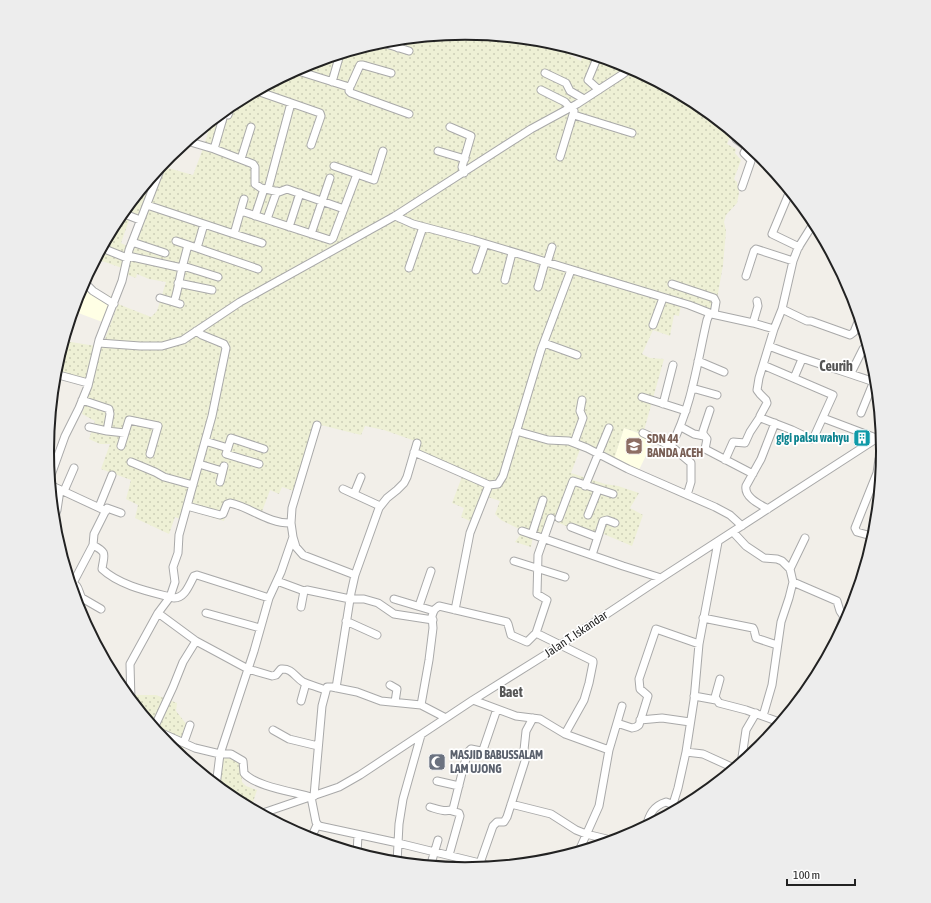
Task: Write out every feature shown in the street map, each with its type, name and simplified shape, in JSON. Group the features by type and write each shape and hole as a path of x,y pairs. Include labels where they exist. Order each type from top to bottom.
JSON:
{"street":[{"path":"394,47 409,51"},
{"path":"332,82 338,60"},
{"path":"596,61 588,80 599,90"},
{"path":"391,73 360,65 350,86 350,93 409,114"},
{"path":"305,72 332,82 350,86"},
{"path":"100,340 140,346 162,346 183,340 240,302 395,216 531,129 599,90 625,72"},
{"path":"545,73 566,83 570,91 584,99"},
{"path":"541,90 572,106 574,115 560,158"},
{"path":"263,93 319,112 321,116 311,145"},
{"path":"255,216 265,191 291,103"},
{"path":"574,115 632,133"},
{"path":"214,149 226,117"},
{"path":"241,159 251,127"},
{"path":"450,127 471,136 462,167 464,173"},
{"path":"193,143 253,164 255,167 255,184 265,191 279,192 287,189 344,209"},
{"path":"742,187 750,161 744,152 745,150"},
{"path":"334,166 374,180 383,151"},
{"path":"438,151 465,159"},
{"path":"241,211 327,240 333,238 357,174"},
{"path":"311,234 330,178"},
{"path":"55,465 65,436 82,400 100,340 122,281 132,242 157,179"},
{"path":"267,219 277,191"},
{"path":"289,227 300,194"},
{"path":"788,196 772,234 799,247"},
{"path":"234,234 244,199"},
{"path":"147,205 262,243"},
{"path":"128,216 140,220"},
{"path":"395,216 424,227 689,305 713,314 774,329"},
{"path":"197,248 204,224"},
{"path":"409,268 424,227"},
{"path":"725,460 733,442 745,443 767,403 757,390 759,378 774,329 782,309 793,261 810,227"},
{"path":"176,241 258,269"},
{"path":"132,242 165,253"},
{"path":"476,270 485,244"},
{"path":"160,298 177,303 179,288 178,284 188,245"},
{"path":"538,287 552,247"},
{"path":"746,276 756,249 793,261"},
{"path":"107,250 127,257 182,267 218,277"},
{"path":"505,280 512,253"},
{"path":"414,452 489,484 498,484 501,480 544,343 571,270"},
{"path":"178,284 212,290"},
{"path":"671,446 681,427 686,411 707,320 709,315 713,314 716,302 714,298 672,284"},
{"path":"88,286 114,304"},
{"path":"653,325 663,298"},
{"path":"752,323 758,306 757,301"},
{"path":"782,309 807,321 811,321 850,335 857,325"},
{"path":"131,691 130,664 158,613 170,597 175,582 173,567 178,553 179,535 206,441 226,348 224,344 196,331"},
{"path":"544,343 577,355"},
{"path":"769,346 802,359 870,380"},
{"path":"851,373 863,349"},
{"path":"794,378 802,359"},
{"path":"698,361 724,372"},
{"path":"663,404 673,364"},
{"path":"760,417 812,439 833,395 763,365"},
{"path":"61,376 88,383"},
{"path":"692,388 717,395"},
{"path":"861,413 872,390"},
{"path":"642,397 686,411"},
{"path":"82,400 109,408 110,414 107,431"},
{"path":"574,443 582,418 580,411 582,400"},
{"path":"710,410 703,431 704,436 707,439 705,449 753,474"},
{"path":"823,418 876,435"},
{"path":"121,446 129,420 159,423 150,454"},
{"path":"768,509 754,500 746,492 746,486 764,453 775,423"},
{"path":"317,425 292,508 291,523 293,537 296,547 303,555 355,575"},
{"path":"89,427 107,431 125,432"},
{"path":"681,427 694,434 704,436"},
{"path":"586,486 609,428"},
{"path":"516,431 548,440 565,440 574,443 720,510 730,515 742,526"},
{"path":"643,433 671,446 691,463 691,482 687,495"},
{"path":"259,464 226,454 231,438 264,449"},
{"name":"Jalan T. Iskandar","path":"267,812 339,787 360,775 876,438"},
{"path":"206,441 228,448"},
{"path":"336,688 346,621 355,575 379,508 386,498 404,483 417,443"},
{"path":"131,462 156,472 164,477 194,484"},
{"path":"199,464 223,469 220,482"},
{"path":"58,506 62,490 74,468"},
{"path":"99,507 112,475"},
{"path":"868,535 856,532 855,528 876,475"},
{"path":"354,494 361,477"},
{"path":"421,705 429,660 433,620 432,616 436,608 442,606 506,622 511,635 527,642 536,633 547,600 537,594 538,556 544,538 573,481 613,494"},
{"path":"455,610 470,533 489,484"},
{"path":"56,488 106,511"},
{"path":"343,489 380,506 379,508"},
{"path":"588,515 598,490"},
{"path":"532,534 542,500"},
{"path":"187,506 220,515 223,514 230,502 274,521 291,523"},
{"path":"74,578 93,545 94,534 107,508 121,513"},
{"path":"592,556 597,536 603,521 607,520 615,523"},
{"path":"571,527 597,536"},
{"path":"522,531 592,556 661,578"},
{"path":"733,532 746,546 764,558 780,560 790,569 793,582 781,622 772,685 759,715 746,730 742,756"},
{"path":"217,779 220,754 248,669 269,598 277,581 293,537"},
{"path":"790,569 804,538"},
{"path":"648,821 652,811 656,807 666,802 673,804 678,788 686,752 703,618 718,542"},
{"path":"93,545 100,548 104,554 105,559 102,568 106,572 139,589 179,598 184,595 194,576 197,575 269,598"},
{"path":"514,560 564,577"},
{"path":"419,606 431,571"},
{"path":"277,581 304,591 307,590 350,599 364,599 378,603 394,614 433,620"},
{"path":"793,582 836,600 844,613"},
{"path":"77,588 80,590 82,598 101,609"},
{"path":"301,607 304,591"},
{"path":"394,599 434,611"},
{"path":"158,613 196,641 248,669 272,676 276,675 281,669 284,668 295,673 299,679 306,683 325,690"},
{"path":"206,613 260,628"},
{"path":"703,618 752,628 756,638 777,645"},
{"path":"346,621 377,635"},
{"path":"617,722 632,728 636,727 640,720 648,696 640,689 639,679 657,629 699,644"},
{"path":"536,633 586,656 593,663 590,683 584,700 565,734"},
{"path":"156,723 183,662 196,641"},
{"path":"716,700 720,679"},
{"path":"301,701 306,683"},
{"path":"390,685 397,689 395,702"},
{"path":"313,834 317,825 313,796 322,706 325,690 328,687 357,692 381,701 421,705 446,718"},
{"path":"694,696 716,700 723,705 777,720"},
{"path":"473,700 516,716 540,719 565,734 610,750"},
{"path":"580,846 599,806 610,750 622,706"},
{"path":"452,811 469,751 471,749 483,750 498,710"},
{"path":"317,825 480,862 493,826 497,822 504,822 511,804 525,761 524,750 526,731 533,718"},
{"path":"640,720 662,718 690,722"},
{"path":"184,742 190,725"},
{"path":"273,730 289,739 318,746"},
{"path":"168,735 195,748 220,754 230,754 243,761 244,773 252,780 313,796"},
{"path":"397,857 398,824 403,799 421,735"},
{"path":"686,752 703,754 731,766"},
{"path":"437,782 459,786"},
{"path":"511,804 551,814 576,830 605,839"},
{"path":"430,807 459,813 460,816 449,855"},
{"path":"357,848 358,835"},
{"path":"431,861 438,840"}],"shaded area":[{"path":"466,40 492,41 546,48 568,53 581,61 582,57 623,71 648,82 694,109 730,136 727,144 736,149 735,153 741,160 734,179 737,182 739,193 737,203 726,215 724,222 726,231 723,265 714,316 681,305 679,316 674,315 670,336 653,330 642,354 650,358 664,359 643,434 624,428 613,462 581,447 571,473 639,493 630,508 643,515 632,546 601,533 595,536 570,528 553,520 544,538 533,536 531,547 515,542 523,531 501,520 495,514 500,501 488,497 477,524 461,517 464,508 452,503 463,474 415,454 418,442 384,430 365,426 361,435 317,424 294,491 282,487 279,494 270,490 260,517 229,505 224,521 188,510 185,521 175,517 169,534 135,518 138,505 126,499 131,480 101,469 110,444 100,444 89,439 95,421 82,414 91,385 61,377 62,371 69,342 102,347 118,304 151,317 157,311 166,282 149,279 137,274 136,278 128,275 128,270 101,261 123,223 156,180 168,168 193,175 209,130 237,109 283,82 308,71 359,54 385,48 439,41","holes":["129,220 139,223 129,247 121,243"]},
{"path":"88,288 114,297 105,323 78,313"},
{"name":"SDN 44 BANDA ACEH","path":"624,428 643,435 653,441 638,472 613,462"},
{"path":"134,695 156,695 177,703 176,711 187,725 183,750 156,723"},
{"path":"225,757 241,763 242,782 246,786 257,790 253,802 237,794 217,780 223,758"}],"place":[{"name":"gigi palsu wahyu","path":"862,438"},
{"name":"SDN 44 BANDA ACEH","path":"634,446"},
{"name":"MASJID BABUSSALAM LAM UJONG","path":"437,762"}],"district":[{"name":"Ceurih","path":"836,366"},
{"name":"Baet","path":"511,692"}]}
